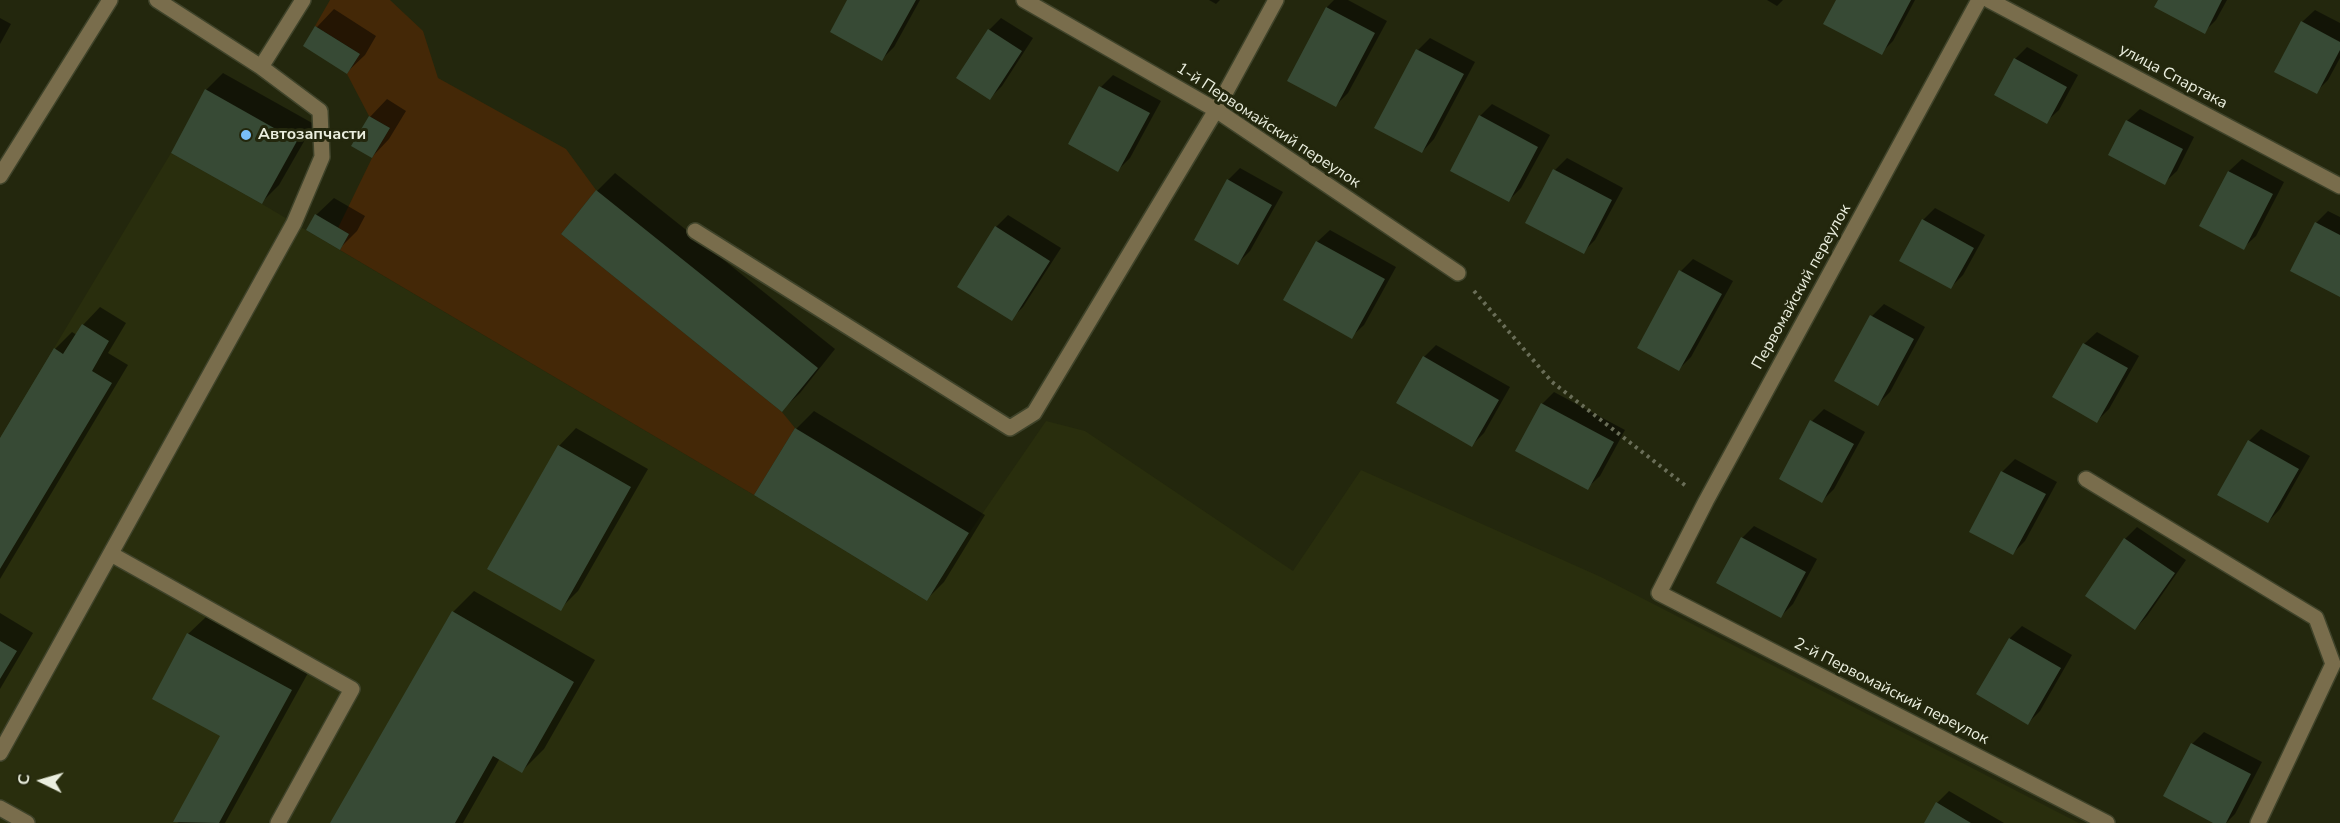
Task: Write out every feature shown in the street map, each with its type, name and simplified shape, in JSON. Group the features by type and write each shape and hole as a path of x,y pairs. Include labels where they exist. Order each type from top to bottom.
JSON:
{"street":[{"path":"0,176 110,0"},
{"path":"0,753 294,223 322,157 320,111 261,67 157,0"},
{"path":"261,67 303,0"},
{"name":"1-й Первомайский переулок","path":"1024,0 1216,110 1458,273"},
{"path":"695,231 1010,428 1034,413 1216,110 1276,0"},
{"name":"Первомайский переулок","path":"1659,593 1706,501 1979,0"},
{"name":"улица Спартака","path":"1989,0 2340,186"},
{"path":"2086,479 2316,618 2333,664 2258,823"},
{"path":"111,554 352,689 278,823"},
{"name":"2-й Первомайский переулок","path":"1659,593 2107,823"},
{"path":"0,808 27,823"}],"path":[{"path":"1458,273 1552,382 1706,501"}],"shaded area":[{"path":"330,0 390,0 423,31 438,78 566,149 596,190 561,234 782,412 795,428 754,495 340,250 349,234 338,228 372,158 390,128 369,116 347,74 360,54 315,26"},
{"path":"171,153 262,204 754,495 927,601 969,533 1046,421 1085,431 1293,571 1361,470 1601,577 2079,823 0,823 0,438"}],"building":[{"path":"847,0 916,0 882,61 830,32"},
{"path":"1836,0 1911,0 1882,55 1823,24"},
{"path":"2158,0 2222,0 2205,34 2154,7"},
{"path":"1326,7 1375,33 1336,107 1287,81"},
{"path":"2301,21 2340,42 2340,50 2317,94 2274,72"},
{"path":"315,26 360,54 347,74 303,46"},
{"path":"988,29 1022,51 990,100 956,78"},
{"path":"1416,49 1464,74 1422,153 1374,128"},
{"path":"2014,58 2067,87 2047,124 1994,95"},
{"path":"1099,86 1150,113 1118,172 1068,144"},
{"path":"205,89 297,141 262,204 171,153"},
{"path":"1479,115 1538,147 1509,202 1450,171"},
{"path":"369,116 390,128 372,158 351,146"},
{"path":"2126,120 2183,149 2165,185 2108,155"},
{"path":"1553,169 1612,200 1584,254 1525,223"},
{"path":"2228,171 2273,194 2244,250 2199,226"},
{"path":"1227,179 1272,205 1238,265 1194,240"},
{"path":"596,190 818,368 782,412 561,234"},
{"path":"315,214 349,234 340,250 306,230"},
{"path":"1922,219 1974,248 1951,289 1899,261"},
{"path":"2315,222 2340,235 2340,297 2290,271"},
{"path":"995,226 1050,261 1012,321 957,287"},
{"path":"1316,241 1385,279 1352,339 1283,300"},
{"path":"1679,270 1722,294 1679,371 1637,348"},
{"path":"1870,315 1914,339 1878,406 1834,381"},
{"path":"82,324 109,341 92,371 112,383 0,569 0,438 54,348 63,354"},
{"path":"2083,343 2128,368 2097,423 2052,397"},
{"path":"1423,356 1499,400 1472,447 1396,403"},
{"path":"1541,403 1614,442 1588,490 1515,451"},
{"path":"1810,420 1854,444 1822,503 1779,479"},
{"path":"795,428 969,533 927,601 754,495"},
{"path":"2248,440 2299,469 2268,523 2217,495"},
{"path":"558,445 631,487 561,611 487,569"},
{"path":"2001,471 2046,494 2013,555 1969,532"},
{"path":"1741,537 1806,572 1781,618 1716,583"},
{"path":"2124,538 2175,573 2135,630 2085,596"},
{"path":"452,611 574,682 522,773 493,756 455,823 330,823"},
{"path":"187,633 292,690 219,823 173,822 220,736 152,699"},
{"path":"2009,638 2061,668 2028,725 1976,694"},
{"path":"0,641 17,651 0,679"},
{"path":"2191,743 2251,774 2226,823 2213,823 2163,796"},
{"path":"1936,802 1971,823 1924,823"}],"place":[{"name":"Автозапчасти","path":"246,135"}]}
